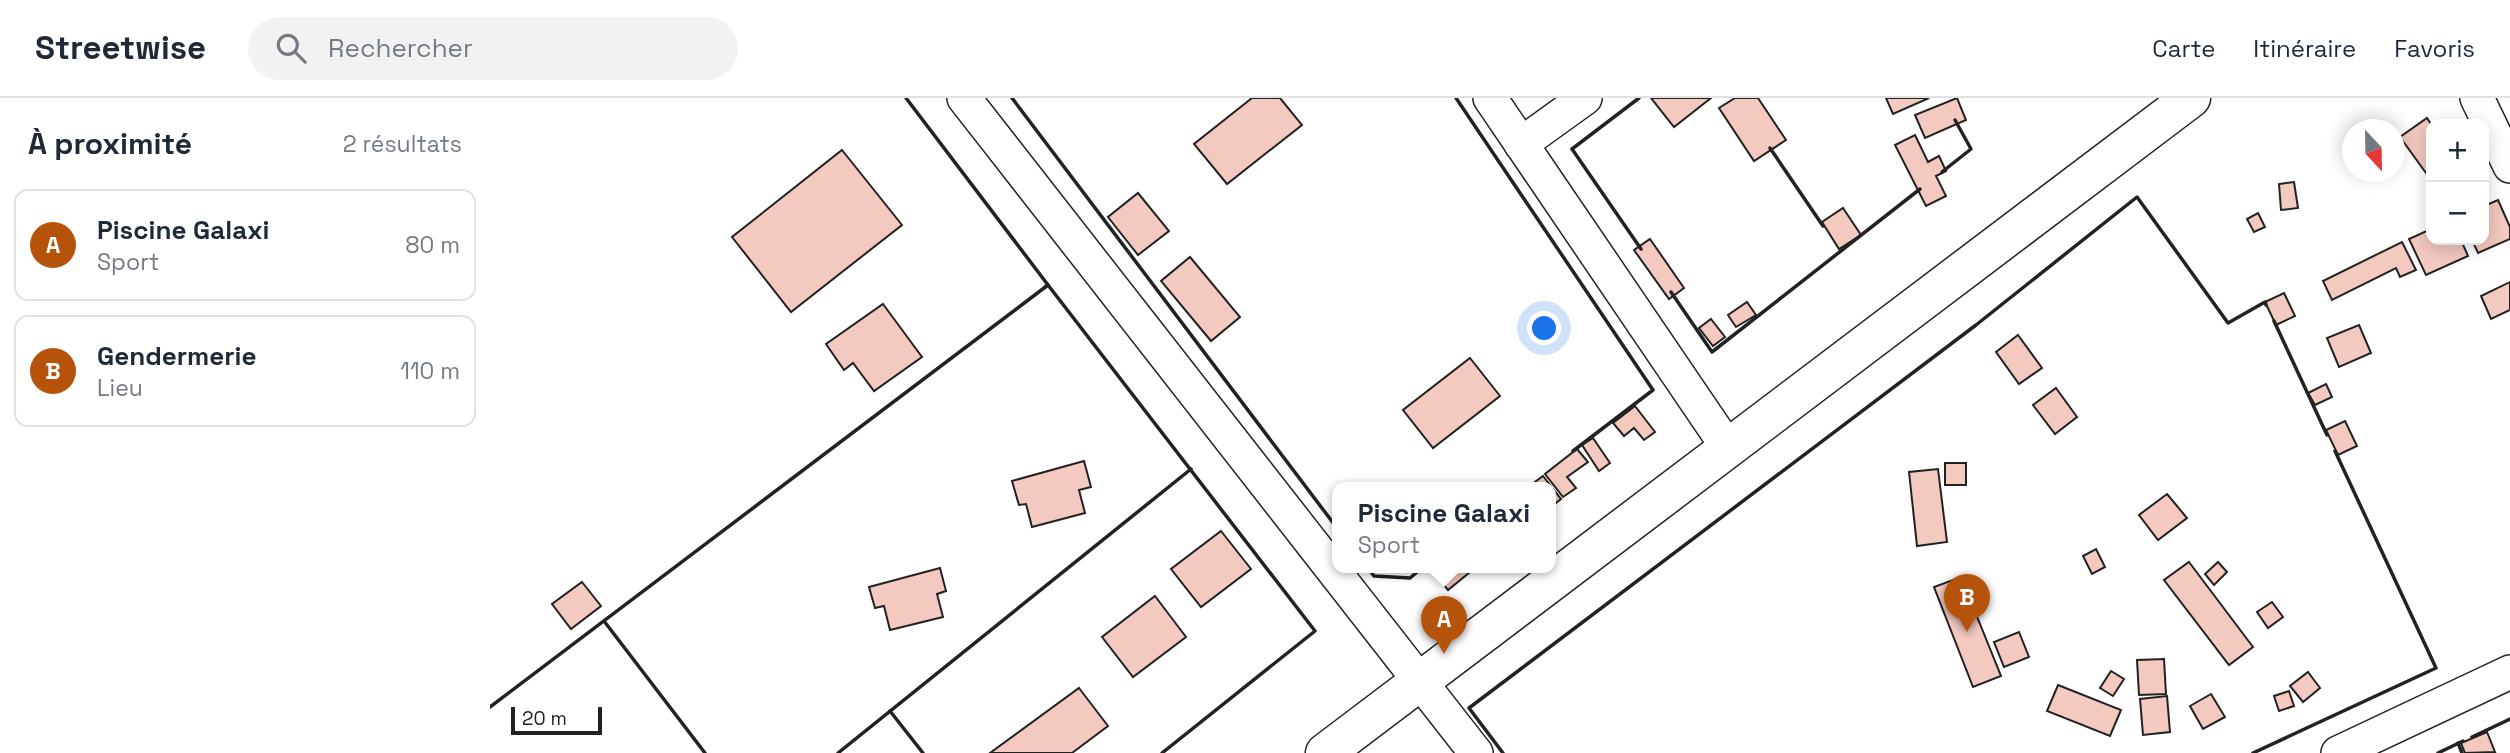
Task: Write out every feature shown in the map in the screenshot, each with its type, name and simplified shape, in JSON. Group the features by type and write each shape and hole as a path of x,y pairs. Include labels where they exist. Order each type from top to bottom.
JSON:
{"main road":[{"path":"1325,753 2190,98"}],"street":[{"path":"964,98 1332,567"},
{"path":"1490,98 1728,448"},
{"path":"1521,144 1585,98"},
{"path":"2477,98 2510,166"},
{"path":"1337,573 1476,753"},
{"path":"2338,753 2510,672"}],"building":[{"path":"1252,98 1280,98 1302,125 1227,184 1194,144"},
{"path":"1651,98 1711,98 1674,127"},
{"path":"1735,98 1758,98 1786,140 1754,161 1719,108"},
{"path":"1886,98 1929,98 1893,114"},
{"path":"1957,98 1966,120 1925,138 1915,115"},
{"path":"2427,118 2426,173 2405,144 2405,133"},
{"path":"1915,135 1928,162 1939,156 1946,171 1936,176 1946,196 1926,206 1895,145"},
{"path":"842,150 902,225 791,312 732,237"},
{"path":"2294,182 2298,208 2281,210 2279,184"},
{"path":"1138,193 1169,231 1138,255 1108,217"},
{"path":"2498,200 2510,227 2510,239 2478,253 2474,245 2489,245 2489,204"},
{"path":"1843,208 1861,235 1839,249 1822,222"},
{"path":"2258,213 2265,227 2254,232 2247,219"},
{"path":"2426,231 2426,245 2463,245 2468,256 2426,275 2409,239"},
{"path":"1650,239 1684,288 1669,299 1634,250"},
{"path":"2402,242 2416,270 2400,277 2396,268 2332,300 2323,281"},
{"path":"1190,257 1240,317 1211,341 1161,281"},
{"path":"2510,282 2510,310 2491,319 2481,296"},
{"path":"2284,293 2295,316 2276,325 2265,302"},
{"path":"1747,302 1756,315 1736,327 1728,315"},
{"path":"883,304 922,357 874,391 853,363 844,370 826,344"},
{"path":"1711,319 1725,337 1713,346 1699,328"},
{"path":"2359,325 2371,353 2339,367 2327,338"},
{"path":"2018,335 2042,368 2019,384 1996,352"},
{"path":"1470,358 1500,396 1433,448 1403,410"},
{"path":"2326,384 2332,397 2315,405 2308,393"},
{"path":"2056,388 2077,417 2055,434 2033,405"},
{"path":"1635,406 1655,432 1644,440 1634,428 1624,436 1613,423"},
{"path":"2345,421 2357,446 2338,455 2326,430"},
{"path":"1593,438 1610,463 1599,471 1582,445"},
{"path":"1577,449 1588,462 1567,477 1576,488 1563,497 1556,488 1556,482 1551,482 1545,474"},
{"path":"1084,461 1091,487 1079,490 1085,513 1032,527 1026,504 1019,505 1012,481"},
{"path":"1945,463 1966,463 1966,485 1945,485"},
{"path":"1938,469 1947,542 1917,546 1909,472"},
{"path":"1543,476 1548,482 1535,482"},
{"path":"2167,494 2187,518 2158,540 2139,515"},
{"path":"1221,531 1251,569 1201,607 1171,569"},
{"path":"2096,549 2105,567 2092,574 2083,556"},
{"path":"2189,562 2253,647 2229,665 2164,580"},
{"path":"2218,562 2227,572 2214,585 2205,574"},
{"path":"940,568 946,591 937,594 943,617 890,630 884,606 875,608 869,587"},
{"path":"1434,573 1469,573 1448,590"},
{"path":"1961,577 2001,676 1973,687 1934,587"},
{"path":"582,582 601,606 571,629 552,604"},
{"path":"1155,596 1186,637 1133,677 1102,637"},
{"path":"2272,602 2283,617 2268,628 2257,612"},
{"path":"2019,632 2029,657 2004,667 1994,642"},
{"path":"2164,659 2166,694 2139,695 2137,660"},
{"path":"2111,671 2124,679 2113,696 2100,688"},
{"path":"2308,672 2320,688 2303,702 2290,686"},
{"path":"2058,685 2121,710 2110,736 2047,711"},
{"path":"1079,688 1108,726 1072,753 990,753"},
{"path":"2289,691 2294,706 2279,711 2274,696"},
{"path":"2211,694 2225,717 2203,729 2190,706"},
{"path":"2167,696 2170,732 2143,735 2140,699"},
{"path":"2487,732 2495,752 2465,753 2461,743"}],"wall":[{"path":"906,98 1048,285 1045,287"},
{"path":"1012,98 1332,521"},
{"path":"1456,98 1653,390 1573,451"},
{"path":"1639,98 1572,149 1641,249"},
{"path":"1942,172 1971,149 1955,120"},
{"path":"1770,148 1823,226"},
{"path":"1671,292 1712,352 1920,189"},
{"path":"1503,753 1469,708 1976,325 2137,197 2228,323 2265,302 2266,305"},
{"path":"490,707 1048,285 1315,631 1162,753"},
{"path":"2274,321 2327,435"},
{"path":"2253,753 2436,668 2335,451"},
{"path":"838,753 1191,469"},
{"path":"1372,573 1374,576 1410,578 1416,573"},
{"path":"604,621 705,753"},
{"path":"890,711 923,753"},
{"path":"2472,737 2510,719"},
{"path":"2438,753 2463,741"},
{"path":"2458,743 2462,753"}],"place":[{"name":"Gendermerie","path":"1967,632"},
{"name":"Piscine Galaxi","path":"1444,654"}]}
